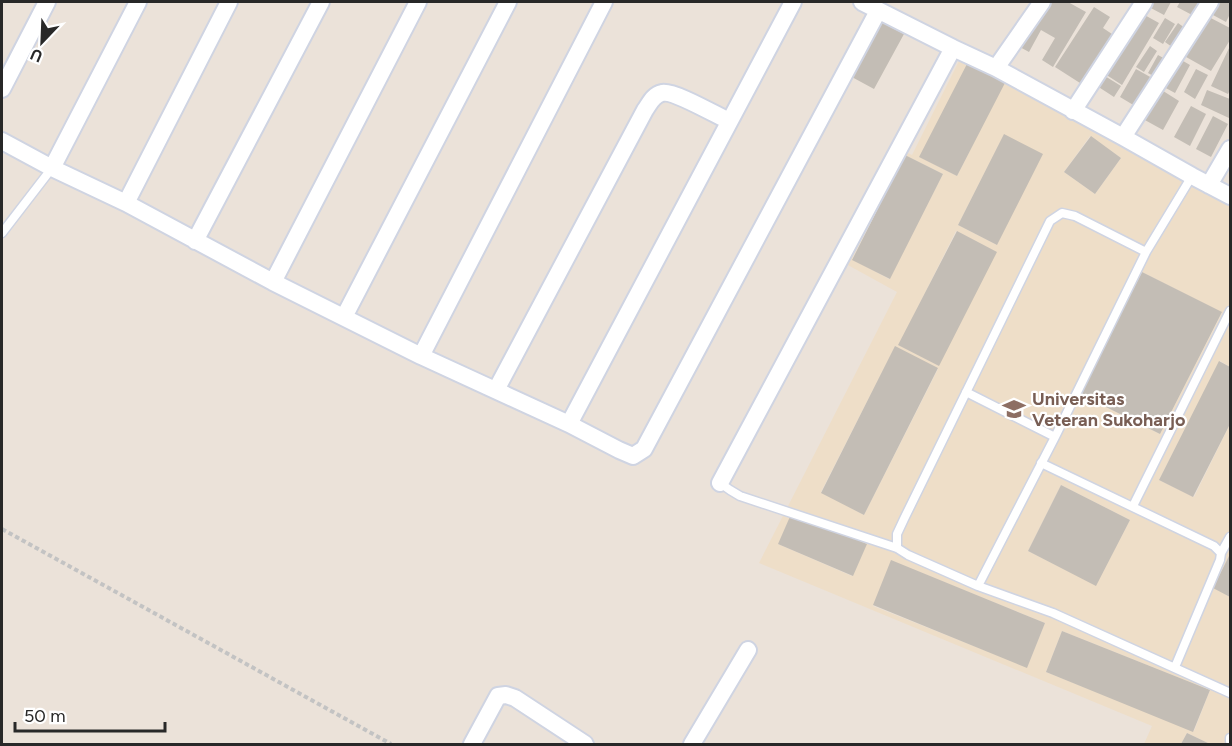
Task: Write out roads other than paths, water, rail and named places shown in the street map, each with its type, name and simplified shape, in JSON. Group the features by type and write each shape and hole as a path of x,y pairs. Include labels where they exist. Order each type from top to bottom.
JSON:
{"street":[{"path":"2,89 47,2"},
{"path":"52,168 138,2"},
{"path":"126,203 229,2"},
{"path":"195,241 321,2"},
{"path":"273,282 418,2"},
{"path":"344,317 508,2"},
{"path":"421,356 604,2"},
{"path":"569,424 793,2"},
{"path":"861,2 996,68 1230,196"},
{"path":"996,68 1042,2"},
{"path":"1073,111 1144,2"},
{"path":"1123,137 1210,2"},
{"path":"2,141 421,356 633,456 644,449 878,11"},
{"path":"720,483 953,48"},
{"path":"496,390 645,110 655,96 664,92 675,95 729,121"},
{"path":"1209,185 1230,149"},
{"path":"692,744 748,650"},
{"path":"472,744 498,696 506,695 515,698 585,744"}],"lane":[{"path":"2,232 52,168"},
{"path":"978,586 1146,252 1192,176"},
{"path":"897,548 897,534 1050,221 1062,213 1075,216 1146,252"},
{"path":"1133,506 1230,315"},
{"path":"966,392 1054,437"},
{"path":"1041,463 1214,546 1221,553"},
{"path":"720,483 740,496 897,548 978,586 1053,613 1230,693"},
{"path":"1175,667 1221,553 1230,537"}],"place":[{"name":"Universitas Veteran Sukoharjo","path":"1014,409"}]}
